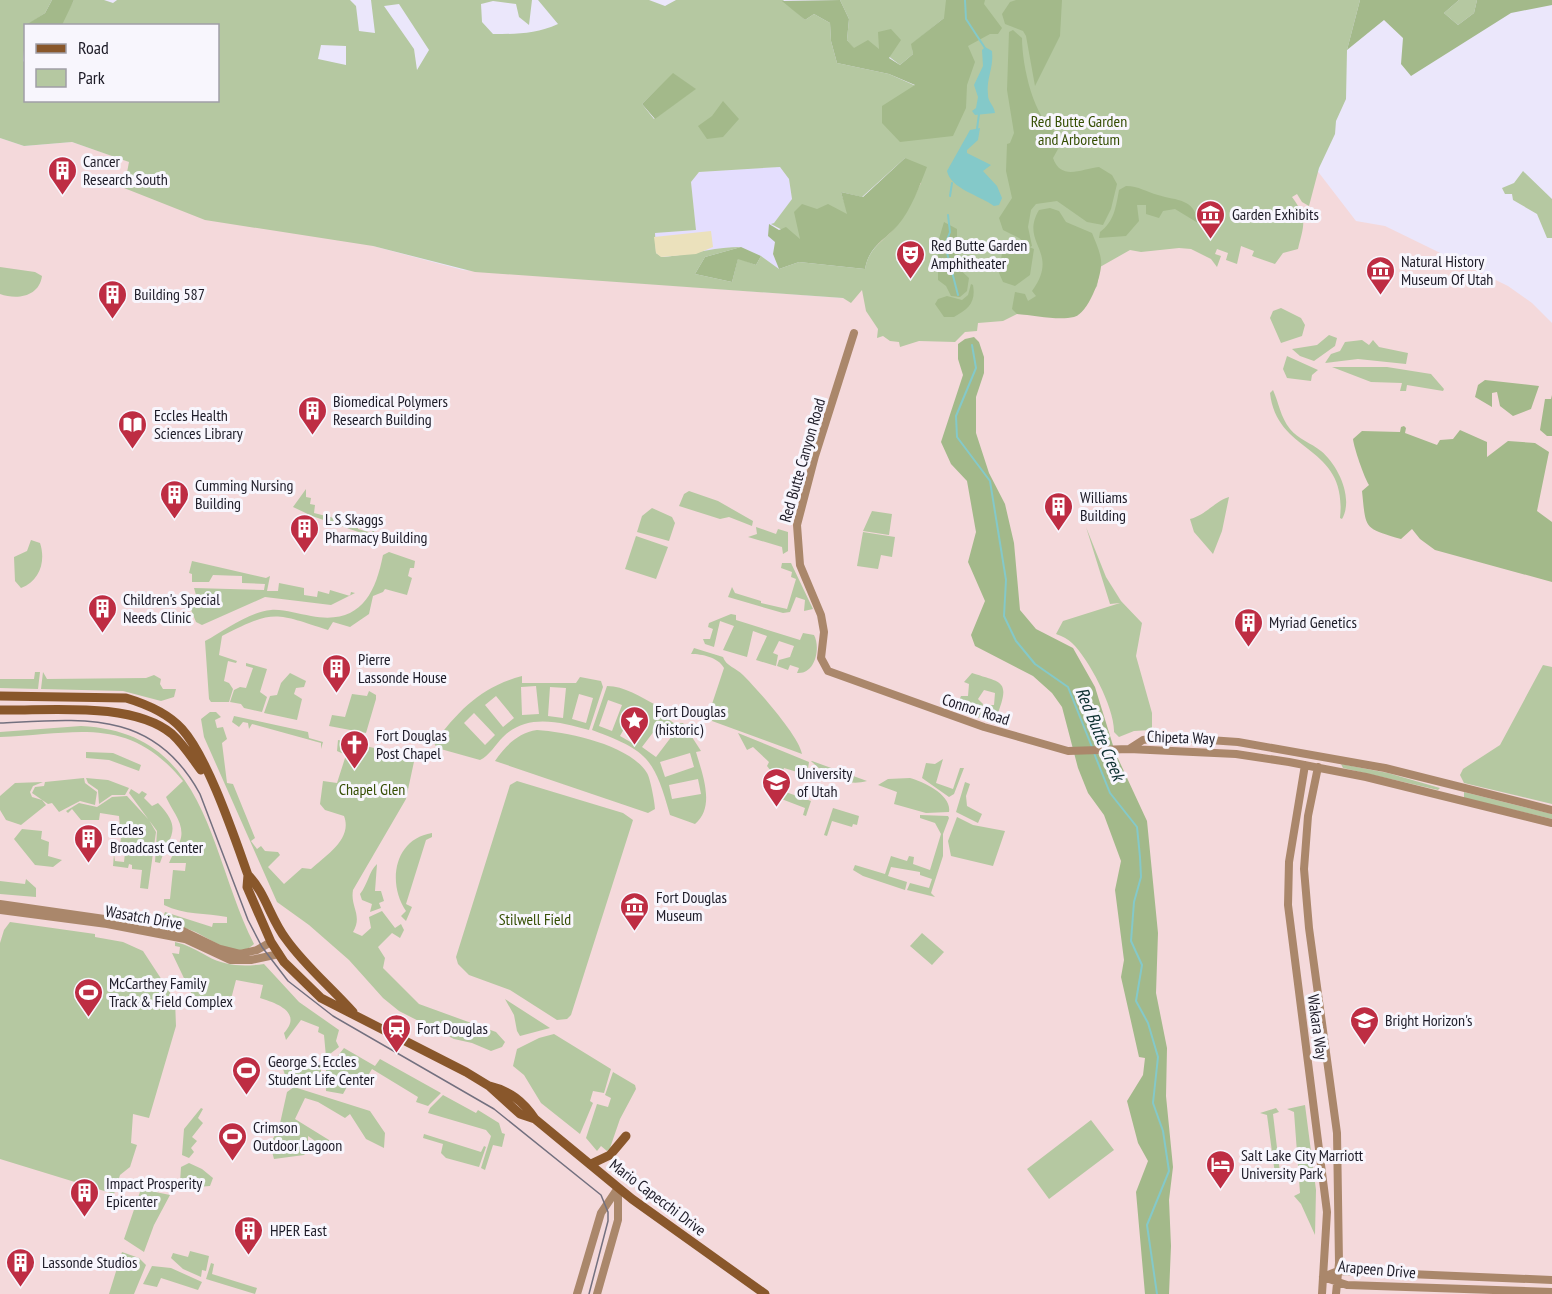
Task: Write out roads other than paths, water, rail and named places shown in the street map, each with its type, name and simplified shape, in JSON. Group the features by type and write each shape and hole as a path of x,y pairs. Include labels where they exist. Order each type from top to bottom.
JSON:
{"main road":[{"name":"Mario Capecchi Drive","path":"0,696 109,696 143,703 165,715 182,729 196,748 248,875 256,883 270,914 293,950 353,1012"},
{"name":"Mario Capecchi Drive","path":"0,710 86,711 137,718 170,733 209,780"},
{"name":"Mario Capecchi Drive","path":"248,875 246,887 271,942 279,954 321,998 336,1007 353,1012 489,1086 520,1114 535,1119"},
{"path":"271,942 283,950 316,986 344,1002"},
{"name":"Mario Capecchi Drive","path":"489,1086 506,1090 526,1105 535,1119 618,1188 765,1294"},
{"path":"591,1164 610,1155 626,1136"}],"street":[{"name":"Red Butte Canyon Road","path":"822,664 824,632 821,615 800,565 797,525 815,456 854,333"},
{"name":"Connor Road","path":"822,664 834,674 986,728 1068,751 1129,749"},
{"name":"Chipeta Way","path":"1129,749 1143,740 1165,737 1249,743 1385,768 1552,810"},
{"name":"Chipeta Way","path":"1129,749 1236,754 1318,767 1552,824"},
{"name":"Wakara Way","path":"1305,765 1289,862 1288,905 1327,1212 1322,1294"},
{"name":"Wakara Way","path":"1318,767 1306,834 1305,886 1337,1132 1338,1271 1336,1294"},
{"name":"Wasatch Drive","path":"0,904 181,930 220,949 240,954 257,950 271,942"},
{"name":"Wasatch Drive","path":"0,910 107,924 185,939 230,960 251,960 279,954"},
{"path":"578,1294 600,1213 618,1188"},
{"path":"597,1294 618,1220 618,1188"},
{"name":"Arapeen Drive","path":"1323,1277 1338,1271 1552,1280"},
{"name":"Arapeen Drive","path":"1323,1277 1337,1283 1552,1292"}],"waterway":[{"name":"Red Butte Creek","path":"965,0 966,19 985,48"},
{"path":"977,129 979,114"},
{"name":"Red Butte Creek","path":"950,196 952,183"},
{"name":"Red Butte Creek","path":"948,215 950,232 945,245 958,295"},
{"name":"Red Butte Creek","path":"972,345 976,368 956,416 957,437 990,481 1006,580 1004,616 1016,641 1035,664 1068,687 1092,747"},
{"name":"Red Butte Creek","path":"1094,753 1110,793 1137,827 1141,877 1134,902 1131,941 1142,965 1136,1001 1148,1023 1158,1057 1153,1103 1163,1131 1169,1171 1147,1225 1157,1294"}],"tram line":[{"path":"0,723 60,720 114,725 138,733 161,746 182,766 200,794 248,920 262,947 288,981 333,1016 494,1109 601,1195 608,1212 608,1221 589,1294"}],"place":[{"name":"Cancer Research South","path":"62,196"},
{"name":"Garden Exhibits","path":"1211,240"},
{"name":"Red Butte Garden Amphitheater","path":"910,280"},
{"name":"Natural History Museum Of Utah","path":"1380,296"},
{"name":"Building 587","path":"113,320"},
{"name":"Biomedical Polymers Research Building","path":"312,436"},
{"name":"Eccles Health Sciences Library","path":"133,450"},
{"name":"Cumming Nursing Building","path":"174,520"},
{"name":"Williams Building","path":"1059,532"},
{"name":"L S Skaggs Pharmacy Building","path":"304,554"},
{"name":"Children's Special Needs Clinic","path":"102,634"},
{"name":"Myriad Genetics","path":"1248,648"},
{"name":"Pierre Lassonde House","path":"337,694"},
{"name":"Fort Douglas (historic)","path":"634,746"},
{"name":"Fort Douglas Post Chapel","path":"355,770"},
{"name":"University of Utah","path":"776,808"},
{"name":"Eccles Broadcast Center","path":"89,864"},
{"name":"Fort Douglas Museum","path":"635,932"},
{"name":"McCarthey Family Track & Field Complex","path":"88,1018"},
{"name":"Bright Horizon's","path":"1364,1046"},
{"name":"Fort Douglas","path":"396,1054"},
{"name":"George S. Eccles Student Life Center","path":"247,1096"},
{"name":"Crimson Outdoor Lagoon","path":"232,1162"},
{"name":"Salt Lake City Marriott University Park","path":"1220,1190"},
{"name":"Impact Prosperity Epicenter","path":"85,1218"},
{"name":"HPER East","path":"249,1256"},
{"name":"Lassonde Studios","path":"21,1288"}],"park label":[{"name":"Red Butte Garden and Arboretum","path":"1079,130"},
{"name":"Chapel Glen","path":"372,789"},
{"name":"Stilwell Field","path":"535,919"}]}
